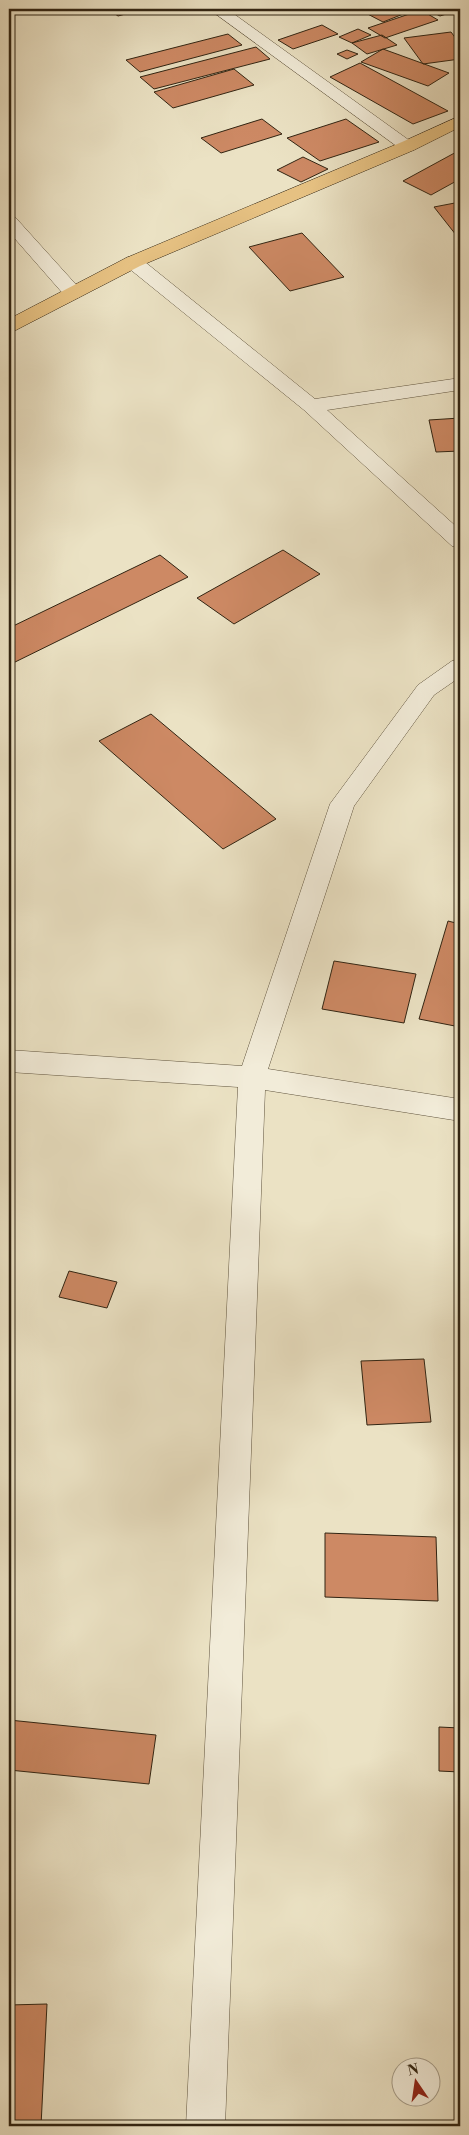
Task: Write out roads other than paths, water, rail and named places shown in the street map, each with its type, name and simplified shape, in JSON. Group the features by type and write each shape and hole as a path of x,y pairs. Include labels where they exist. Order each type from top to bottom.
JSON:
{"main road":[{"path":"9,326 133,262 408,146 460,121"}],"street":[{"path":"217,9 408,146"},
{"path":"9,221 73,293"},
{"path":"133,262 311,406 460,541"},
{"path":"311,406 460,384"},
{"path":"205,2126 252,1077 342,804 426,690 460,666"},
{"path":"9,1061 252,1077 460,1110"}]}
